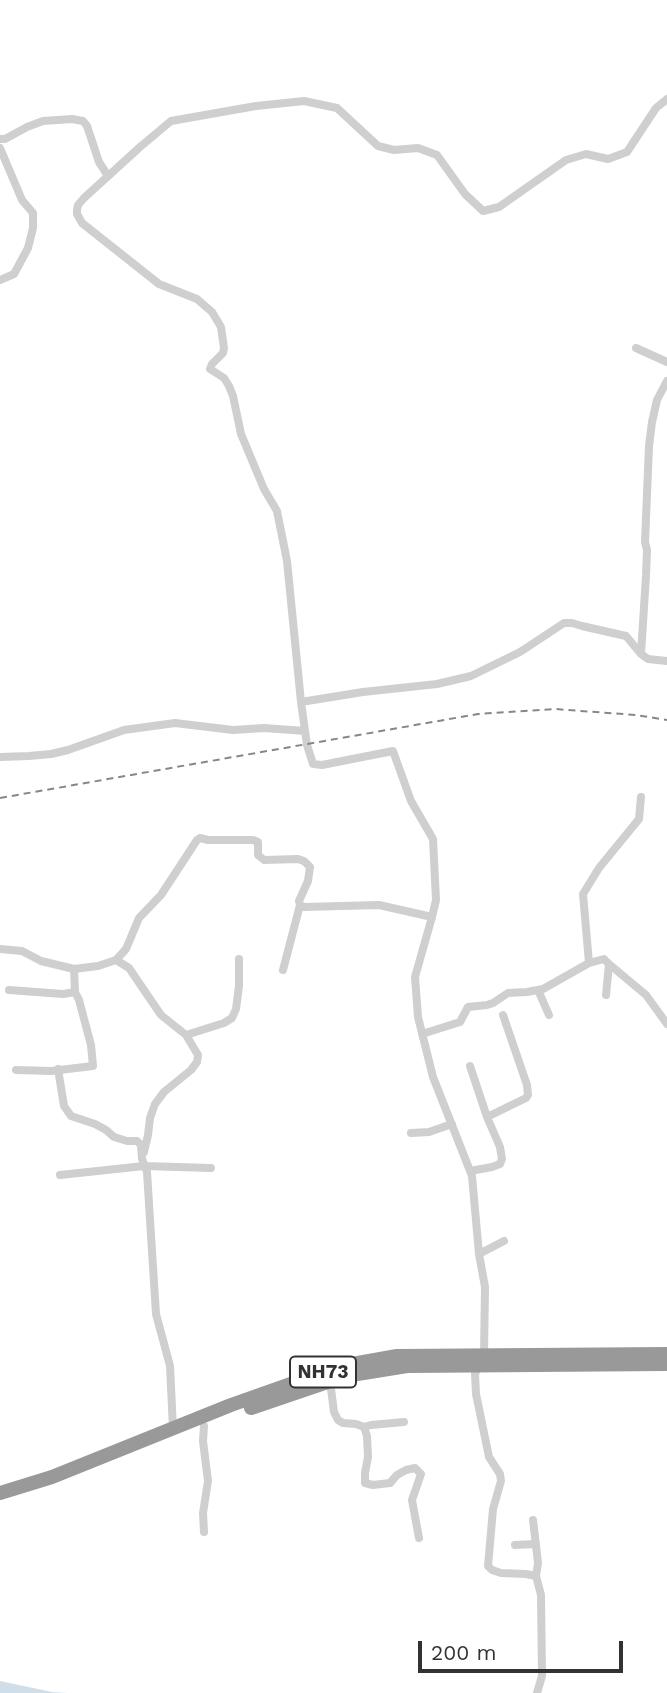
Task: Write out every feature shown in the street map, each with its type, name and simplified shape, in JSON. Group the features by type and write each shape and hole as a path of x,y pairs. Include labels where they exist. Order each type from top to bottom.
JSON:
{"highway":[{"name":"NH73","path":"0,1503 56,1486 233,1414 345,1376 407,1366 481,1360 667,1354"},
{"name":"NH73","path":"0,1493 52,1478 231,1405 341,1366 397,1356 667,1364"}],"street":[{"path":"536,1576 501,1573 488,1566 493,1508 501,1480 488,1457 476,1394 475,1374 481,1360 485,1287 479,1254 472,1175 433,1077 418,1017 415,977 436,900 433,839 411,801 393,751 322,765 313,764 309,755 287,561 277,511 264,489 241,434 229,386 224,378 210,369 223,353 221,327 212,312 197,299 159,285 82,223 77,215 78,205 171,121 304,101 337,108 378,146 394,150 418,148 438,155 465,194 483,211 499,207 566,160 586,154 608,159 627,152 656,108 667,99"},
{"path":"0,139 43,121 83,121 99,162 108,176"},
{"path":"0,148 22,200 33,213 33,228 28,248 13,274 0,280"},
{"path":"636,348 667,362"},
{"path":"641,654 649,446 657,400 667,381"},
{"path":"301,702 437,684 471,676 520,652 564,623 625,636 648,659 667,661"},
{"path":"0,757 51,754 124,730 175,723 233,730 264,728 305,731"},
{"path":"589,964 583,894 599,868 639,818 641,797"},
{"path":"0,948 22,951 41,961 74,969 116,960 127,948 139,918 161,895 195,842 200,838 253,840 258,842 258,855 263,859 298,859 310,867 283,970"},
{"path":"300,905 379,905 432,917"},
{"path":"186,1035 232,1018 239,986 239,959"},
{"path":"422,1034 460,1022 468,1007 493,1003 508,993 538,990 604,959 646,995 667,1024"},
{"path":"116,960 129,968 161,1014 186,1035 198,1055 197,1062 185,1076 164,1092 155,1104 143,1162"},
{"path":"606,995 610,964"},
{"path":"16,1070 51,1071 93,1066 91,1045 75,992 74,969"},
{"path":"9,990 63,994 75,992"},
{"path":"538,990 549,1016"},
{"path":"486,1117 528,1095 503,1014"},
{"path":"470,1066 502,1159 500,1164 470,1171"},
{"path":"58,1069 64,1106 71,1116 95,1124 114,1138 137,1141 141,1145 147,1172 156,1314 170,1366 173,1429"},
{"path":"411,1133 429,1132 452,1124"},
{"path":"60,1175 143,1162 211,1168"},
{"path":"479,1254 504,1241"},
{"path":"330,1381 334,1412 343,1423 364,1427 404,1422"},
{"path":"204,1426 208,1481 203,1513 204,1532"},
{"path":"364,1427 368,1457 365,1483 390,1483 406,1469 415,1468 421,1474 412,1500 419,1538"},
{"path":"533,1520 538,1563 536,1576 541,1595 542,1669 537,1693"},
{"path":"515,1545 536,1544"}],"shaded area":[{"path":"0,1681 52,1692 67,1693 0,1693"}],"railway":[{"path":"0,798 478,714 555,709 667,720"}]}
